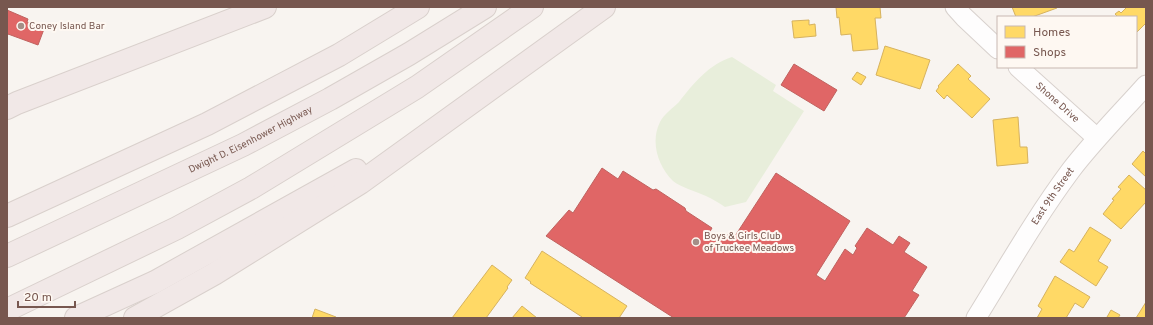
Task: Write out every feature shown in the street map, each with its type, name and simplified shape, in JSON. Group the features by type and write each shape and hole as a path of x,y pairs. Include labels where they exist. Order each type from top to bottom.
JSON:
{"highway":[{"path":"10,105 265,7"},
{"path":"7,216 207,124 339,55 418,7"},
{"name":"Dwight D. Eisenhower Highway","path":"7,256 243,145 330,99 409,54 485,7"},
{"path":"7,310 177,228 251,188 417,87 532,7"},
{"path":"135,318 221,270 360,183 503,82 604,7"},
{"path":"76,318 155,282 378,157 503,82"}],"street":[{"path":"955,7 997,48"},
{"name":"Shone Drive","path":"1019,68 1097,138"},
{"name":"East 9th Street","path":"976,318 1037,220 1071,170 1097,138 1146,85"}],"green space":[{"path":"732,57 776,85 773,91 804,111 746,202 725,207 709,197 673,181 663,168 660,161 657,153 656,138 657,130 662,119 702,75 716,64"}],"building: Homes":[{"path":"836,7 880,7 881,18 875,18 878,49 853,51 851,34 841,35"},
{"path":"1012,7 1057,8 1035,16 1016,16"},
{"path":"1127,7 1146,7 1146,23 1137,32 1137,16 1117,16 1115,14 1119,11 1121,13"},
{"path":"809,20 809,25 815,24 816,36 794,38 792,21"},
{"path":"885,46 930,60 920,89 876,75"},
{"path":"958,64 971,76 968,79 990,99 972,118 947,95 944,99 936,91 939,87 938,86"},
{"path":"857,72 866,77 861,85 852,79"},
{"path":"1018,117 1020,147 1027,147 1028,163 997,166 993,120"},
{"path":"1143,151 1146,154 1146,177 1132,164"},
{"path":"1129,175 1146,190 1146,202 1121,229 1103,214 1114,200 1112,199 1121,189 1118,187"},
{"path":"1090,227 1111,240 1098,261 1108,267 1096,286 1060,262 1069,249 1074,252"},
{"path":"542,251 627,306 619,318 581,318 582,317 530,283 531,282 525,278"},
{"path":"492,265 512,280 507,287 508,288 486,318 452,318"},
{"path":"1055,276 1090,297 1083,308 1075,303 1066,318 1037,318 1042,309 1038,306"},
{"path":"1146,302 1146,318 1136,318"},
{"path":"522,306 537,318 512,318"},
{"path":"315,309 336,317 312,318"},
{"path":"1111,310 1120,315 1118,318 1107,317"}],"building: Shops":[{"name":"Coney Island Bar","path":"7,10 28,19 27,22 44,29 38,45 8,34 7,37"},
{"path":"794,64 837,90 824,111 781,85"},
{"name":"Boys & Girls Club of Truckee Meadows","path":"602,168 618,179 623,171 653,190 656,189 712,228 708,235 717,241 722,236 735,236 776,173 850,221 816,275 825,281 845,249 853,255 857,248 855,246 867,228 893,245 899,236 910,243 904,252 927,267 912,291 919,295 904,318 674,318 546,236 569,210 573,213"}],"place":[{"name":"Coney Island Bar","path":"21,26"},
{"name":"Boys & Girls Club of Truckee Meadows","path":"696,242"}]}
